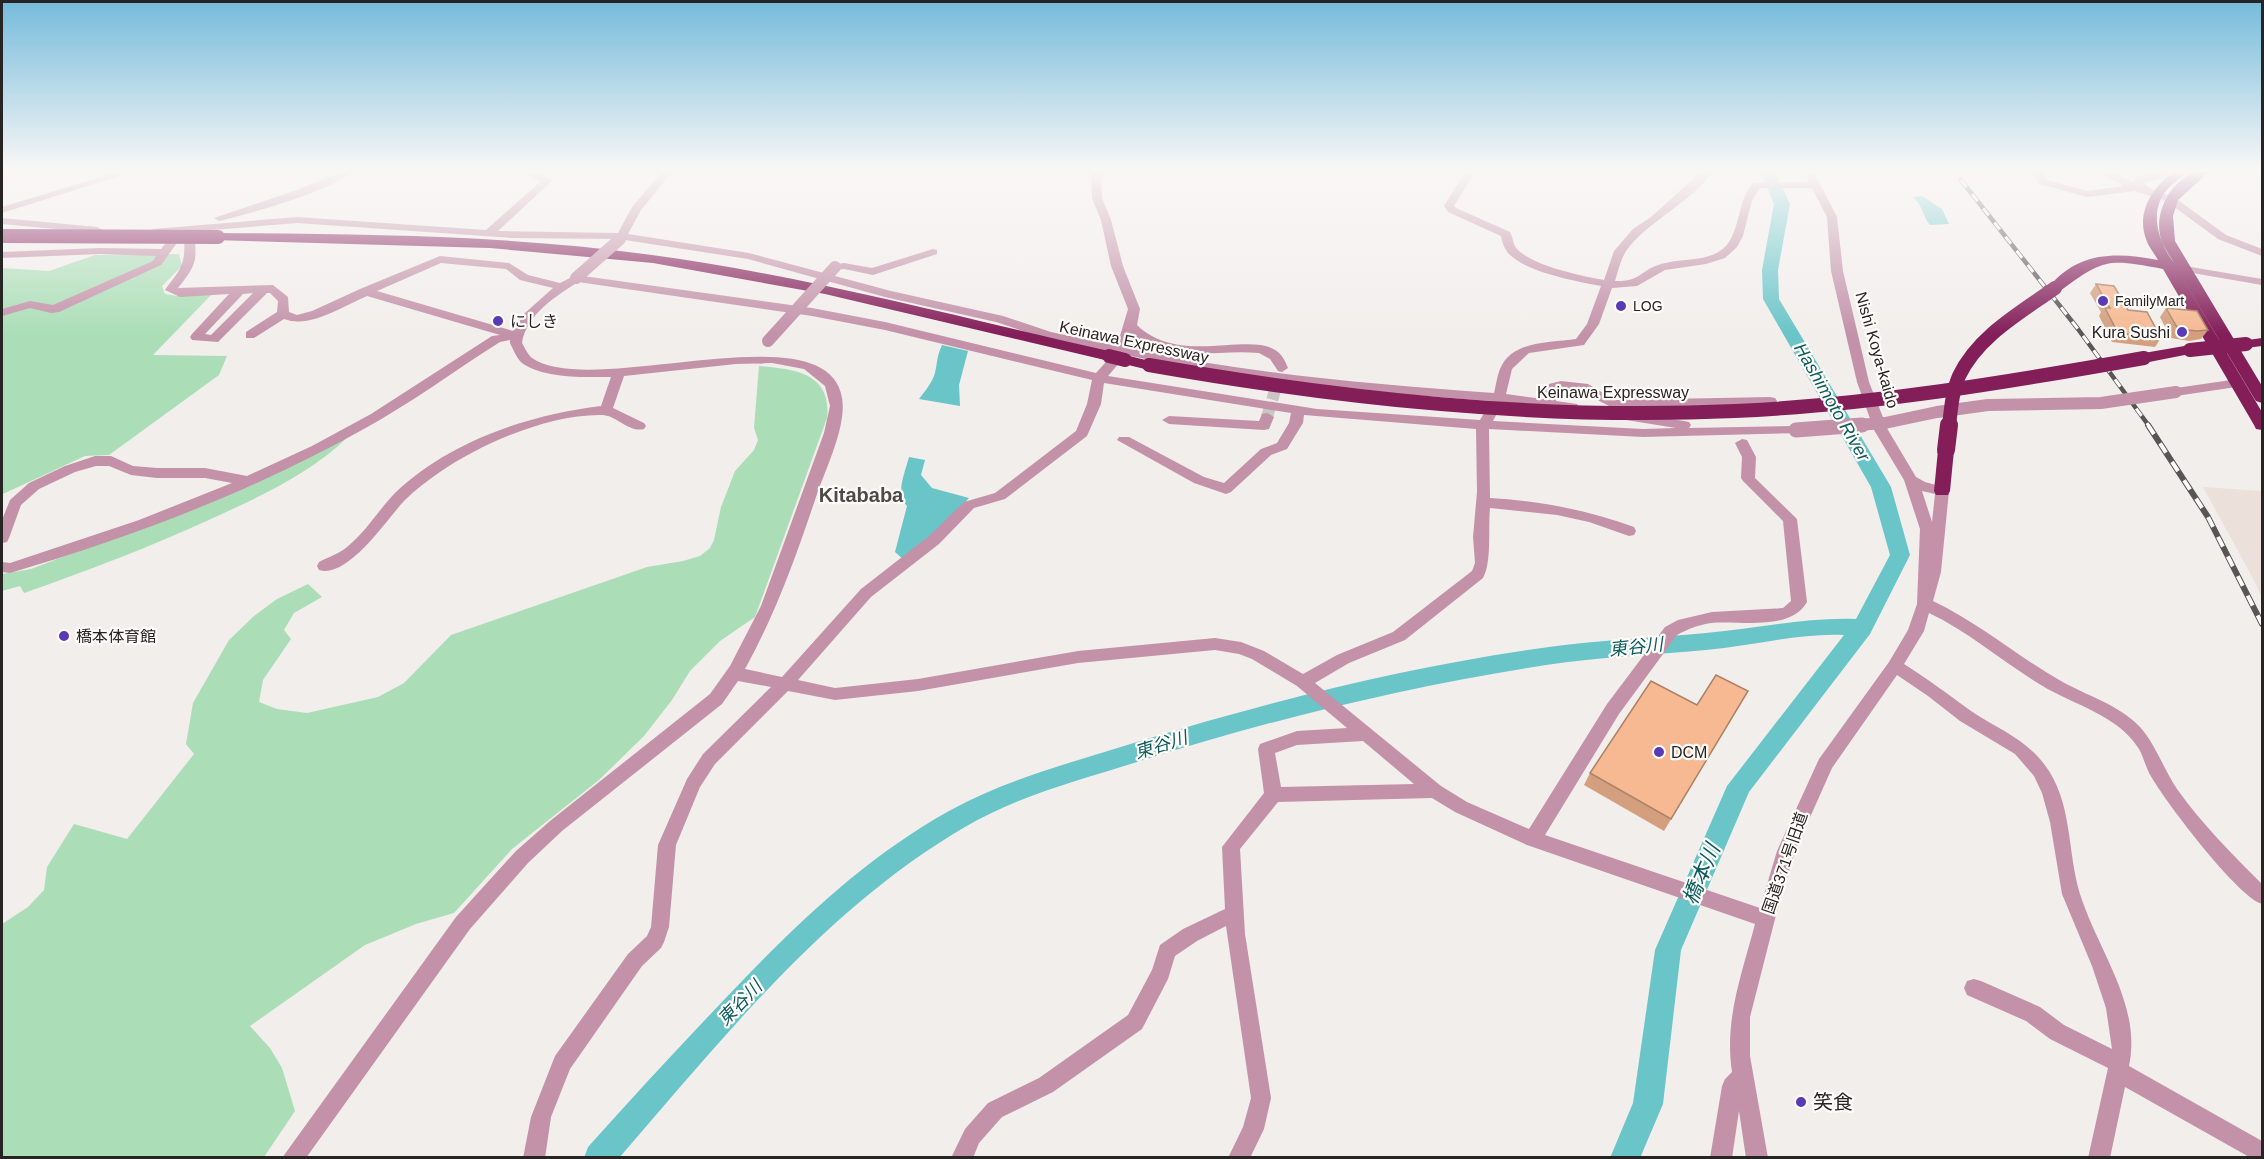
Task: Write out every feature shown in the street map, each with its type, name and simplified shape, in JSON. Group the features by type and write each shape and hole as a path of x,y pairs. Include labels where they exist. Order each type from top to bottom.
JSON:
{"highway":[{"path":"2150,226 2152,238 2168,266 2255,384"},
{"path":"2166,226 2168,241 2255,384 2262,425"},
{"name":"Keinawa Expressway","path":"2,236 427,240 576,250 728,271 834,292 1149,365 1241,381 1382,399 1541,410 1637,412 1734,410 1830,404 2014,380 2190,350 2262,342"},
{"path":"1942,491 1953,394 1961,370 1972,354 2004,326 2087,265 2100,260 2116,259 2184,269"}],"street":[{"path":"48,226 127,231 182,229 196,226"},
{"path":"196,226 188,243 190,257 187,267 171,290 180,293 273,289 284,300 283,314"},
{"path":"387,226 512,235 621,237 749,256 878,291 999,319 1118,356 1355,387 1499,397 1548,403 1727,432"},
{"path":"489,233 497,226"},
{"path":"293,1158 464,923 522,856 556,826 716,699 736,674 762,625 837,409 834,389 813,369 793,362 757,359 586,374 542,368 525,359 516,346 515,335 525,320 621,237 627,226"},
{"path":"534,1158 541,1117 562,1063 635,960 654,942 660,927 667,845 693,784 709,759 785,684 866,593 934,540 969,505 1000,496 1082,433 1094,404 1099,378 1118,356 1134,309 1118,266 1108,226"},
{"path":"1488,226 1506,234 1509,247 1516,255 1578,278 1626,285 1645,281 1662,266 1717,259 1732,247 1741,226"},
{"path":"1307,686 1343,659 1399,636 1478,574 1482,563 1480,537 1484,426 1499,397 1506,369 1513,359 1525,350 1580,342 1593,324 1620,251 1637,231 1644,226"},
{"name":"Nishi Koya-kaido","path":"1833,226 1837,271 1863,382 1881,430 1911,480 1927,529 1924,604"},
{"path":"2207,226 2222,237 2262,253"},
{"path":"2,312 32,305 46,310 55,309 157,263 182,229"},
{"path":"100,251 127,231"},
{"path":"2,255 100,251 166,253"},
{"path":"757,359 768,341 835,267 844,266 873,272 933,252"},
{"path":"283,314 296,319 305,318 440,259 509,266 524,278 562,287"},
{"path":"2184,269 2262,282"},
{"path":"576,278 812,312 914,333 1099,378 1298,410 1484,426 1643,433 1796,430 1885,423 1937,412 1988,405 2101,403 2255,384"},
{"path":"240,290 196,337 214,339 264,289"},
{"path":"364,291 515,335"},
{"path":"250,335 283,314"},
{"path":"1130,325 1144,338 1189,349 1259,349 1271,353 1282,368"},
{"path":"2,567 10,568 110,537 251,482 360,426 496,339 515,335"},
{"path":"606,410 619,371"},
{"path":"1551,429 1549,393 1554,387 1569,384 1583,387 1613,404 1770,401"},
{"path":"1589,409 1599,431"},
{"path":"324,566 350,552 400,498 428,472 467,450 540,421 573,412 606,410 639,426"},
{"path":"1124,440 1199,480 1226,489 1266,452 1282,446 1296,423 1298,410"},
{"path":"1169,420 1264,426 1267,417"},
{"path":"1533,839 1613,709 1671,631 1683,623 1698,619 1786,614 1799,602 1790,519 1748,478 1749,457 1742,442"},
{"path":"2,538 15,503 34,486 70,469 94,461 111,461 131,470 158,473 205,473 251,482"},
{"path":"1911,480 1921,486 1942,491"},
{"path":"1911,480 1940,520"},
{"name":"国道371号旧道","path":"1757,1158 1740,1056 1740,1017 1766,919 1796,824 1825,764 1895,666 1916,631 1934,572 1942,491"},
{"path":"1483,503 1537,505 1565,509 1629,531"},
{"path":"1924,604 1951,616 2046,681 2097,703 2119,718 2144,743 2158,774 2184,811 2218,853 2262,896"},
{"path":"736,674 835,694 918,685 1078,657 1215,644 1241,648 1258,655 1307,686 1436,791 1461,807 1533,839 1766,919"},
{"path":"1895,666 1966,716 2021,749 2040,771 2051,793 2059,822 2071,894 2102,966 2116,1008 2123,1046 2099,1158"},
{"path":"1239,1158 1253,1130 1261,1098 1235,914 1231,847 1273,795 1266,749 1297,738 1360,731"},
{"path":"1273,795 1436,791"},
{"path":"962,1158 972,1136 995,1110 1046,1085 1135,1022 1161,973 1167,951 1199,930 1235,914"},
{"path":"1974,988 2033,1014 2056,1032 2262,1152"},
{"path":"1721,1158 1732,1086 1743,1076"}],"shaded area":[{"path":"2203,487 2262,491 2262,598 2255,582"}],"green space":[{"path":"179,254 182,266 162,286 165,294 177,296 212,294 153,355 227,356 219,375 109,455 85,456 3,494 2,500 2,268 49,271 95,255"},
{"path":"759,366 797,372 817,382 827,403 827,418 755,617 720,641 690,671 672,700 644,736 599,780 512,849 454,913 416,924 365,945 250,1026 270,1048 282,1068 295,1111 264,1157 2,1157 2,924 28,907 44,890 47,867 74,824 127,839 194,754 186,744 193,703 229,640 254,616 277,599 308,584 322,597 294,613 284,630 291,639 263,680 259,702 277,709 307,713 378,697 404,683 451,635 647,567 700,556 710,548 714,540 721,507 735,471 754,450 758,440 754,428"},
{"path":"348,437 317,463 283,484 188,529 24,593 20,586 2,591 2,574 31,569 191,508 270,475"}],"water":[{"path":"942,345 968,351 959,385 960,406 919,399 934,377"},
{"path":"909,457 925,460 921,475 932,488 969,498 936,534 904,560 895,552 907,506 903,501 901,489"}],"building":[{"path":"2096,284 2114,286 2128,310 2147,312 2161,338 2118,333 2105,308 2110,308"},
{"path":"2166,308 2197,311 2208,330 2178,329"},
{"name":"DCM","path":"1716,675 1748,691 1671,819 1590,773 1651,681 1697,705"}],"waterway":[{"name":"Hashimoto River","path":"1778,226 1770,270 1771,299 1881,487 1900,555 1862,628"},
{"name":"東谷川","path":"599,1158 698,1046 835,906 877,872 957,819 1022,788 1189,736 1318,702 1416,680 1549,656 1745,638 1823,626 1862,628"},
{"name":"橋本川","path":"1625,1158 1648,1104 1668,950 1739,786 1862,628"}],"tunnel":[{"path":"1267,417 1280,374"}],"railway":[{"path":"1997,226 2078,329 2149,426"},
{"path":"2148,425 2208,517 2262,624"}],"place":[{"name":"FamilyMart","path":"2103,301"},
{"name":"LOG","path":"1621,306"},
{"name":"にしき","path":"498,321"},
{"name":"Kura Sushi","path":"2182,332"},
{"name":"橋本体育館","path":"64,636"},
{"name":"DCM","path":"1659,752"},
{"name":"笑食","path":"1801,1102"}],"district":[{"name":"Kitababa","path":"861,495"}]}
